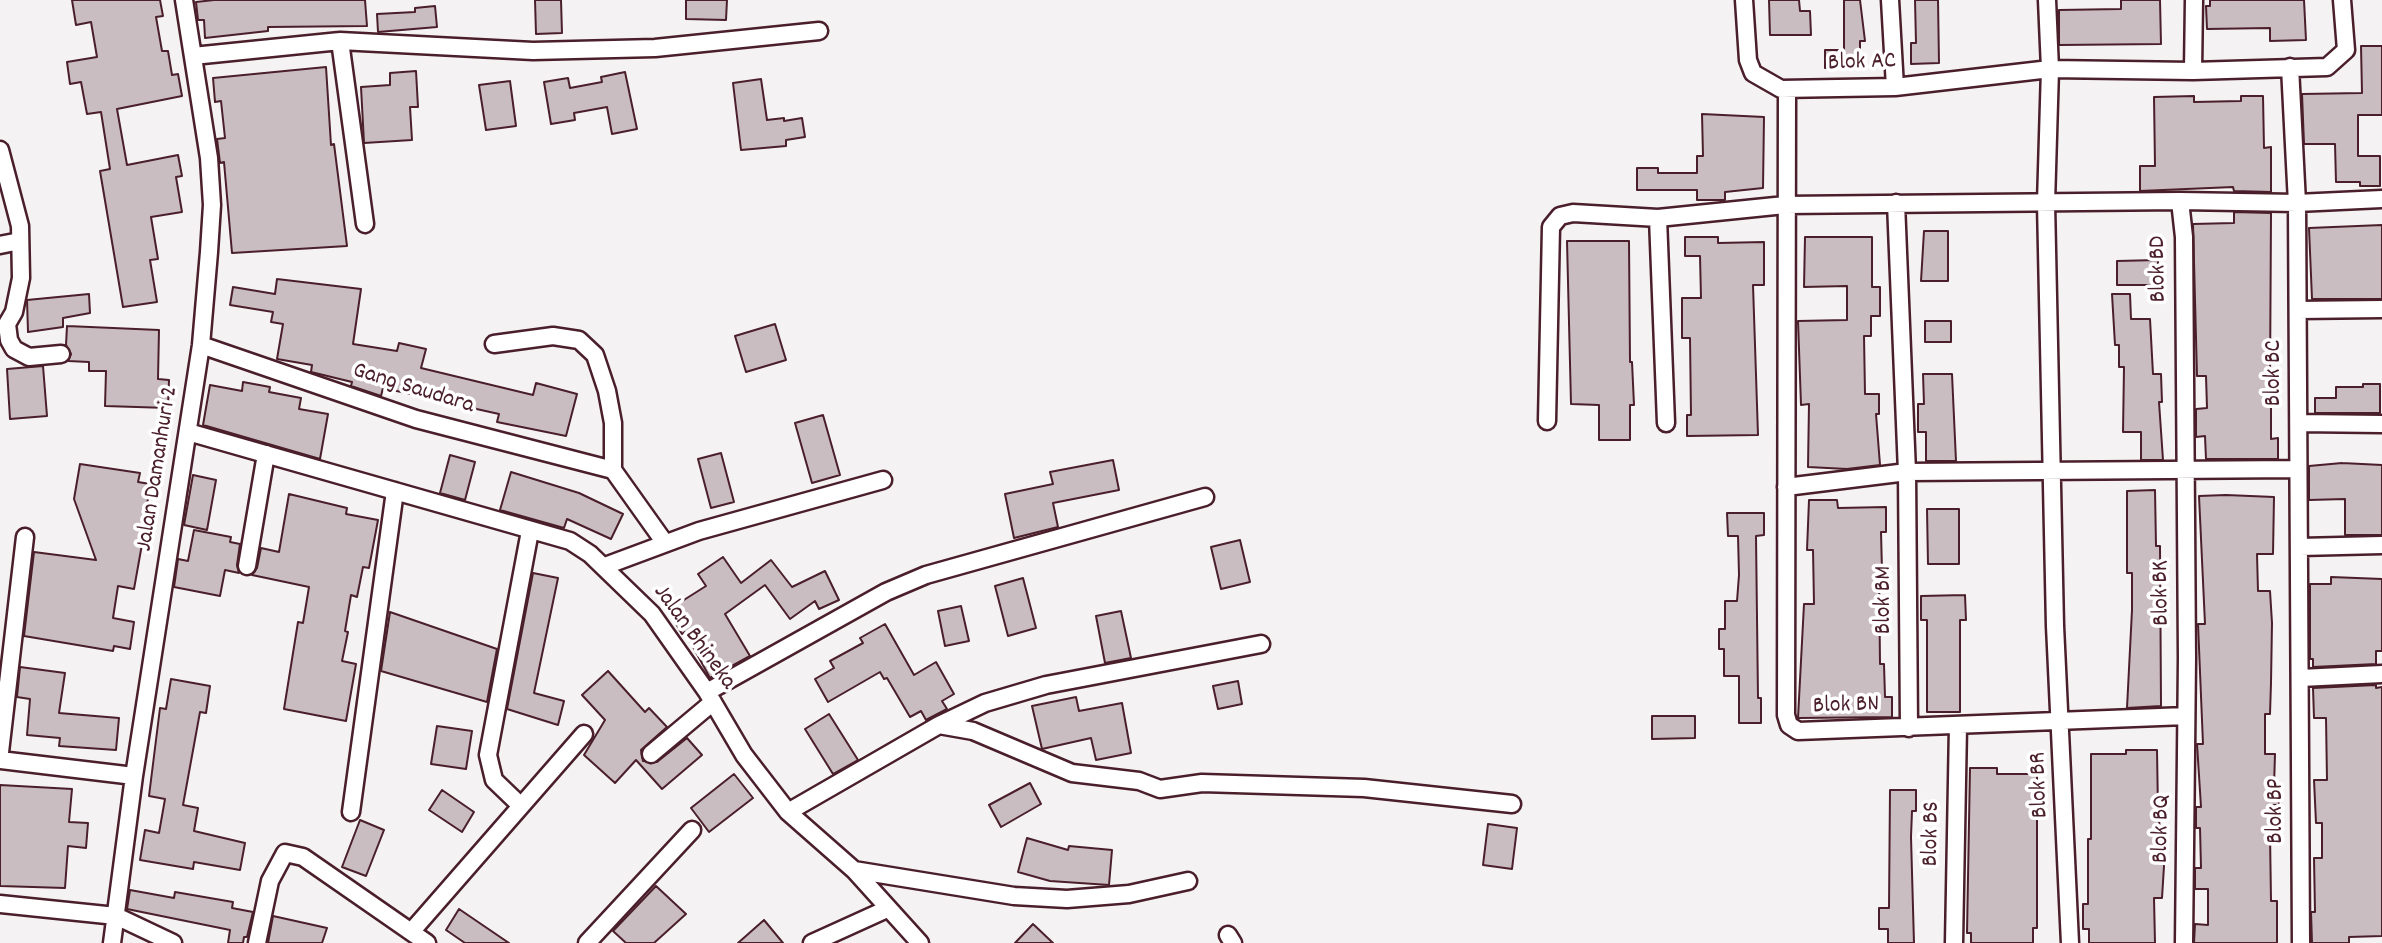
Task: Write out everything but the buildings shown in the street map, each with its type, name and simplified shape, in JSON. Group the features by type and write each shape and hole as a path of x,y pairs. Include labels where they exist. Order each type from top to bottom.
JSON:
{"street":[{"name":"Jalan Damanhuri 2","path":"112,943 134,776 201,345 212,205 209,158 184,0"},
{"name":"Blok AC","path":"1744,0 1748,60 1753,73 1787,89 1895,87 2050,69 2193,71 2327,67 2346,50 2342,0"},
{"path":"1890,0 1895,87"},
{"name":"Blok BR","path":"2048,0 2050,69 2046,203 2054,469 2055,626 2070,943"},
{"path":"2193,71 2194,0"},
{"path":"193,56 340,41 533,51 656,48 819,31"},
{"path":"340,41 365,224"},
{"name":"Blok BC","path":"2290,67 2297,203 2297,469 2301,678"},
{"path":"1787,89 1786,487 1907,472 2297,469"},
{"path":"0,150 17,211 20,242 21,278 14,312 7,324 9,340 14,349 29,357 61,354"},
{"path":"2180,201 2297,203 2382,199"},
{"name":"Blok BD","path":"1547,422 1551,227 1560,216 1573,213 1658,218 1785,205 2180,201 2184,237 2184,470"},
{"name":"Blok BM","path":"1896,203 1907,472 1909,728"},
{"path":"1658,218 1667,423"},
{"path":"0,245 20,242"},
{"path":"2298,310 2382,309"},
{"path":"494,344 553,336 579,340 595,355 614,423 613,470 665,543"},
{"name":"Gang Saudara","path":"201,345 416,419 613,470"},
{"path":"2299,423 2382,424"},
{"name":"Jalan Bhineka","path":"188,432 570,541 605,566 652,614 710,697 744,755 788,812 854,870 920,943"},
{"path":"247,566 267,454"},
{"name":"Blok BK","path":"2184,470 2186,716"},
{"path":"605,566 665,543 883,480"},
{"name":"Blok BN","path":"1786,487 1786,715 1789,725 1798,732 2186,716"},
{"path":"351,812 395,491"},
{"path":"651,754 710,697 886,592 926,575 1205,498"},
{"path":"520,805 494,780 488,755 530,531"},
{"path":"0,752 25,537"},
{"path":"2300,547 2382,545"},
{"path":"788,812 939,725 985,703 1046,685 1261,644"},
{"path":"2301,678 2382,674"},
{"name":"Blok BP","path":"2301,678 2301,943"},
{"name":"Blok BQ","path":"2185,943 2186,716"},
{"path":"939,725 973,731 1072,773 1139,781 1160,789 1202,783 1364,788 1512,804"},
{"name":"Blok BS","path":"1954,943 1958,726"},
{"path":"411,932 584,734"},
{"path":"0,760 134,776"},
{"path":"587,943 692,830"},
{"path":"257,943 270,881 285,853 303,857 428,943"},
{"path":"854,870 1014,896 1067,900 1129,894 1188,881"},
{"path":"0,904 116,916 173,943"},
{"path":"812,943 887,909"}]}
